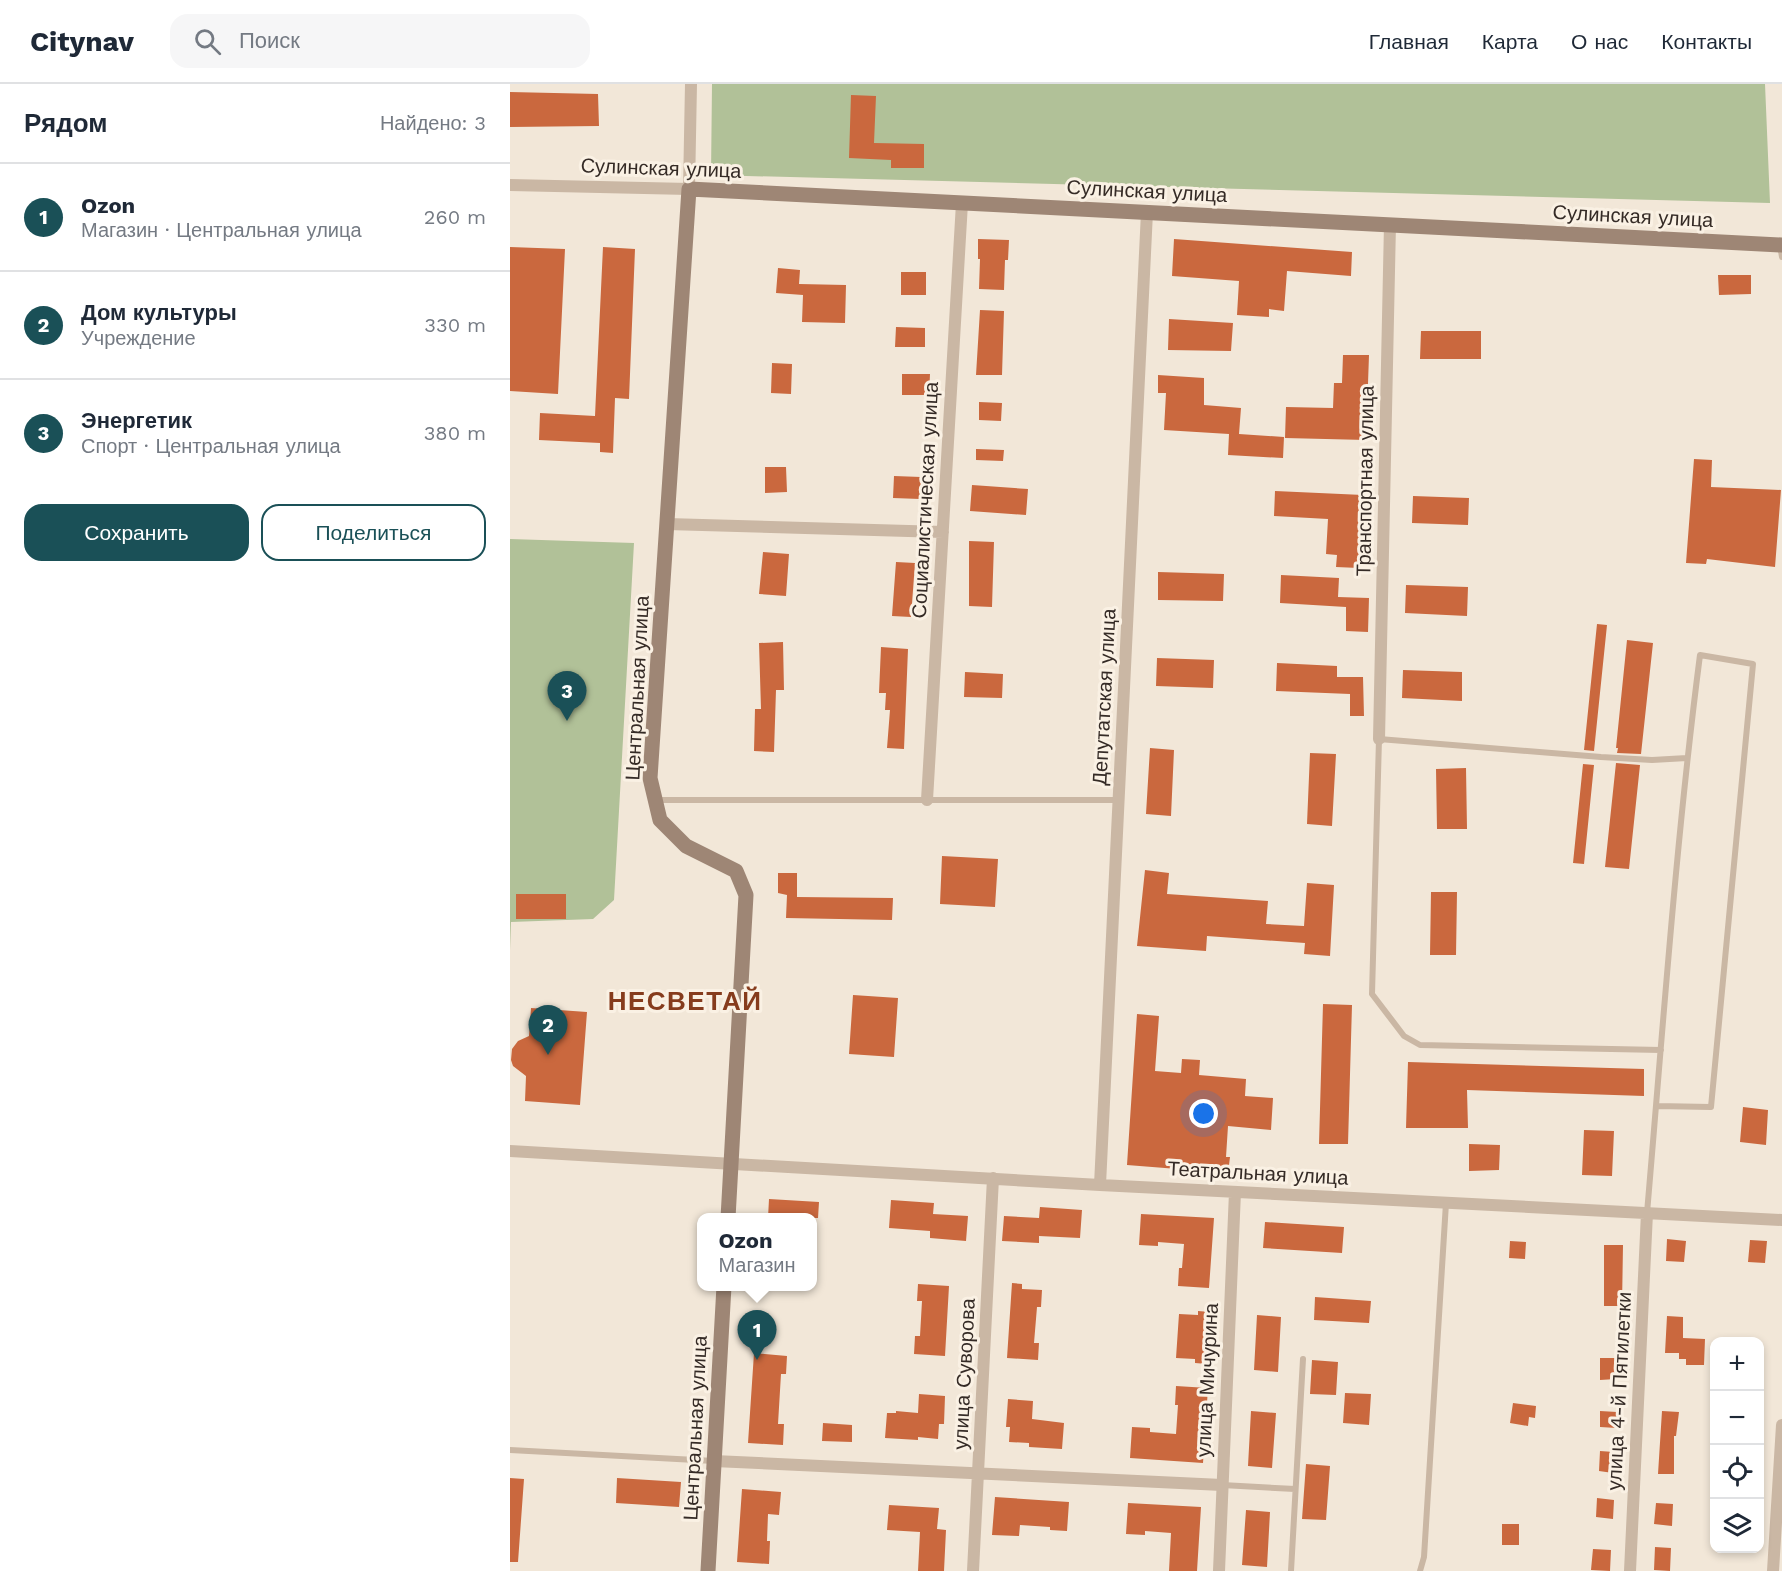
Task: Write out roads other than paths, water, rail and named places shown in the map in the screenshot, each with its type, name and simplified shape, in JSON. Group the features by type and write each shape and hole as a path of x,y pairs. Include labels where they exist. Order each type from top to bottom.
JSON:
{"main road":[{"name":"Сулинская улица","path":"689,189 1390,224 1781,249"},
{"name":"Центральная улица","path":"689,189 650,778 660,820 686,846 736,871 746,896 728,1213"},
{"name":"Центральная улица","path":"708,1571 724,1291"}],"street":[{"path":"689,189 691,84"},
{"name":"Сулинская улица","path":"510,185 689,189"},
{"name":"Социалистическая улица","path":"927,800 962,202"},
{"name":"Депутатская улица","path":"1100,1185 1147,212"},
{"name":"Транспортная улица","path":"1379,739 1390,224"},
{"path":"667,524 943,532"},
{"name":"Театральная улица","path":"510,1151 1100,1185 1782,1220"},
{"name":"улица Суворова","path":"973,1571 993,1178"},
{"name":"улица Мичурина","path":"1219,1571 1236,1192"},
{"name":"улица 4-й Пятилетки","path":"1630,1571 1647,1213"},
{"path":"1773,1571 1782,1425"},
{"path":"714,1461 1222,1485"}],"lane":[{"path":"1647,1213 1656,1106 1687,758 1700,655 1753,664 1711,1107 1656,1106"},
{"path":"1661,1050 1420,1045 1404,1036 1372,994 1379,739 1601,758 1652,760 1687,758"},
{"path":"656,800 1119,800"},
{"path":"1420,1571 1424,1557 1446,1202"},
{"path":"1291,1571 1303,1359"},
{"path":"510,1450 714,1461"},
{"path":"1222,1485 1296,1489"}],"place":[{"name":"Энергетик","path":"567,721"},
{"name":"Дом культуры","path":"548,1055"},
{"name":"Ozon","path":"757,1360"}],"district":[{"name":"НЕСВЕТАЙ","path":"685,1001"}]}
